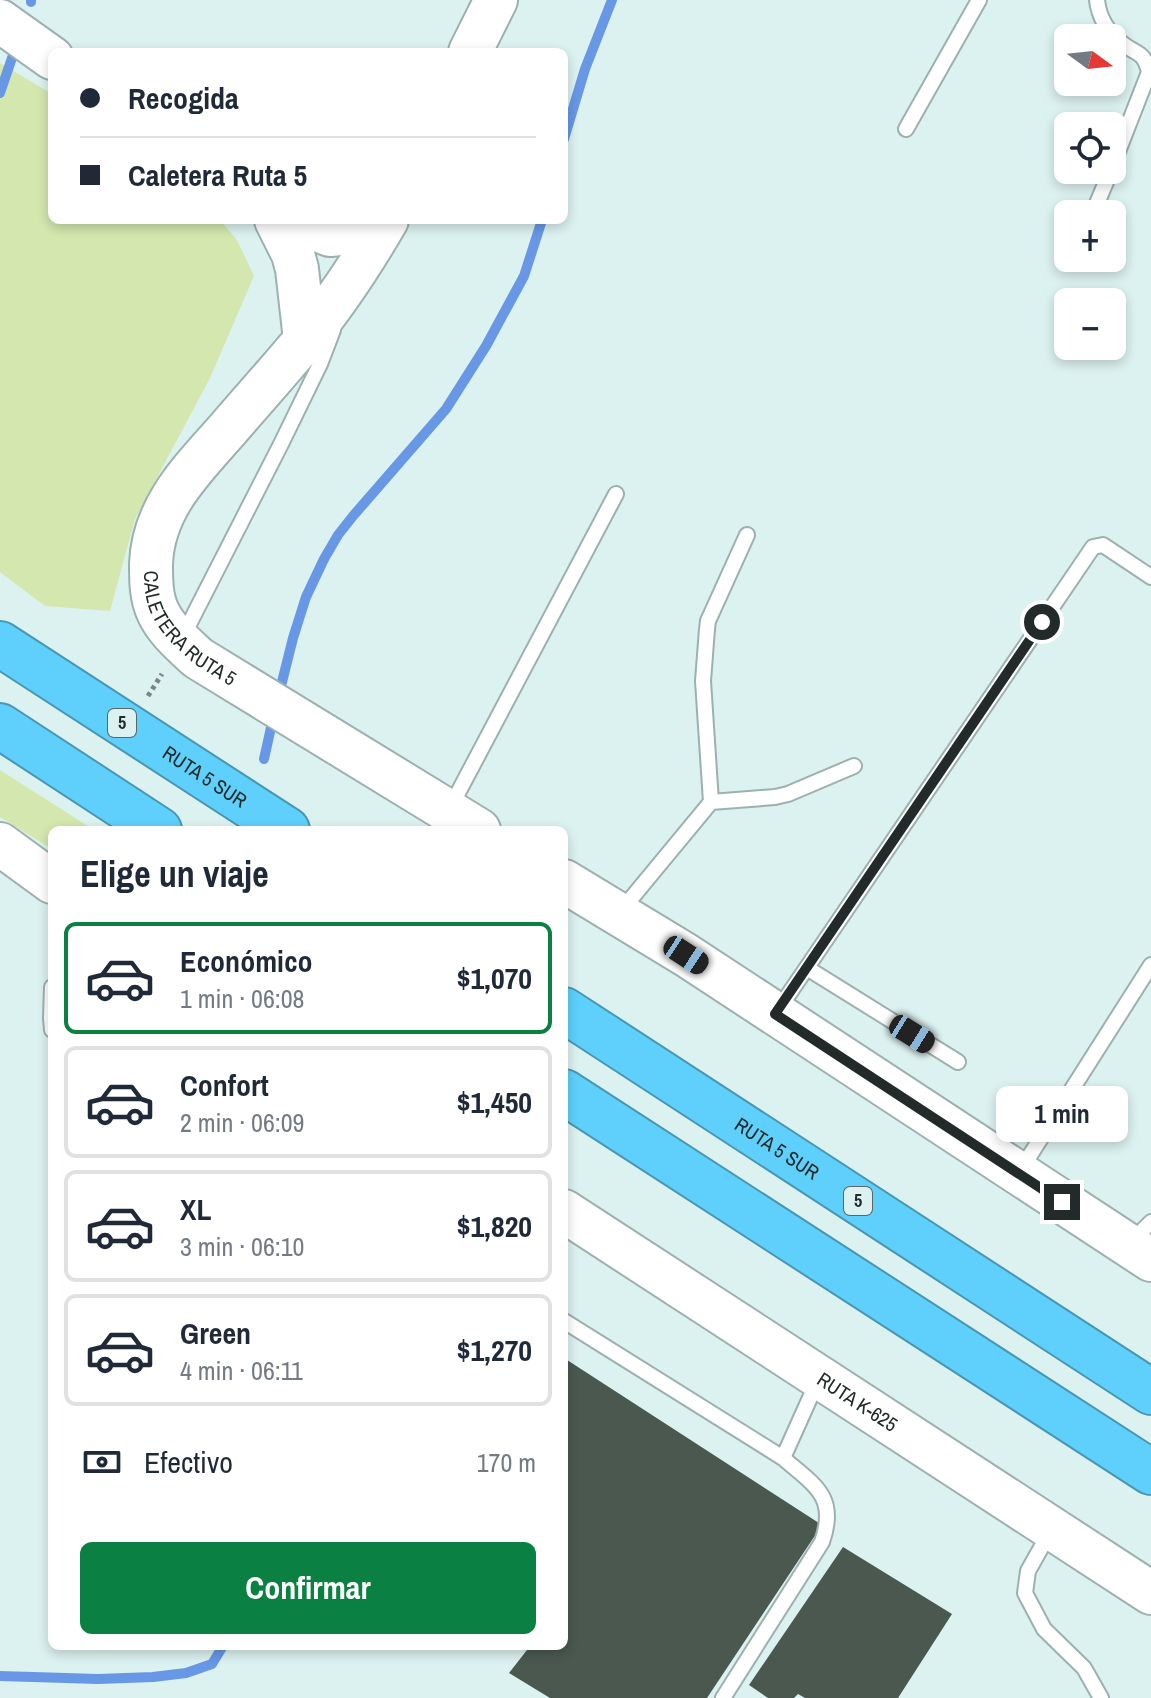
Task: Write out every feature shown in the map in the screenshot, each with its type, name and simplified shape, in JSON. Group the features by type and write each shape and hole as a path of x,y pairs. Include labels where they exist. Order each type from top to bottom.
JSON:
{"highway":[{"name":"RUTA 5 SUR","path":"0,644 281,826"},
{"path":"0,726 153,826"},
{"name":"RUTA 5 SUR","path":"568,1013 1151,1392"},
{"path":"568,1095 1151,1472"}],"main road":[{"path":"472,48 496,0"},
{"path":"0,21 48,55"},
{"path":"278,224 297,269 305,340"},
{"path":"302,224 330,235 351,233 372,224"},
{"name":"CALETERA RUTA 5","path":"385,224 351,280 305,340 178,486 160,521 151,559 152,596 168,629 198,658 464,821"},
{"path":"0,844 48,879"},
{"path":"568,883 1018,1173 1143,1243"},
{"name":"RUTA K-625","path":"568,1214 1151,1593"}],"lane":[{"path":"906,129 979,0"},
{"path":"1097,0 1099,17 1125,46 1147,61 1149,72 1126,131"},
{"path":"180,642 320,364 351,280"},
{"path":"464,821 616,494"},
{"path":"618,914 711,802 703,681 708,621 747,535"},
{"path":"775,1014 1093,547 1103,545 1151,577"},
{"path":"711,802 788,794 854,766"},
{"path":"1018,1173 1151,965"},
{"path":"807,968 958,1062"},
{"path":"568,1324 783,1458 818,1488 827,1504 829,1516 822,1542 723,1698"},
{"path":"783,1458 819,1376"},
{"path":"1052,1528 1028,1571 1025,1593 1044,1629 1084,1668 1101,1698"}],"path":[{"path":"128,727 180,642"}],"green space":[{"path":"0,63 48,92 48,224 223,224 237,240 254,276 210,378 135,519 110,611 45,606 0,572"},
{"path":"0,770 88,826 48,826 48,847 0,817"}],"building":[{"path":"568,1361 822,1525 707,1698 550,1698 509,1673 527,1650 568,1650"},
{"path":"843,1547 952,1614 898,1698 805,1698 798,1694 794,1698 768,1698 749,1685"}],"waterway":[{"path":"568,126 585,69 612,0"},
{"path":"0,93 14,52"},
{"path":"279,694 306,597 324,559 353,516 446,409 486,346 524,276 541,224"},
{"path":"264,759 274,714"},
{"path":"0,1676 153,1677 186,1673 212,1664 221,1650"}],"route":[{"path":"1042,622 775,1014 1062,1202"}]}
